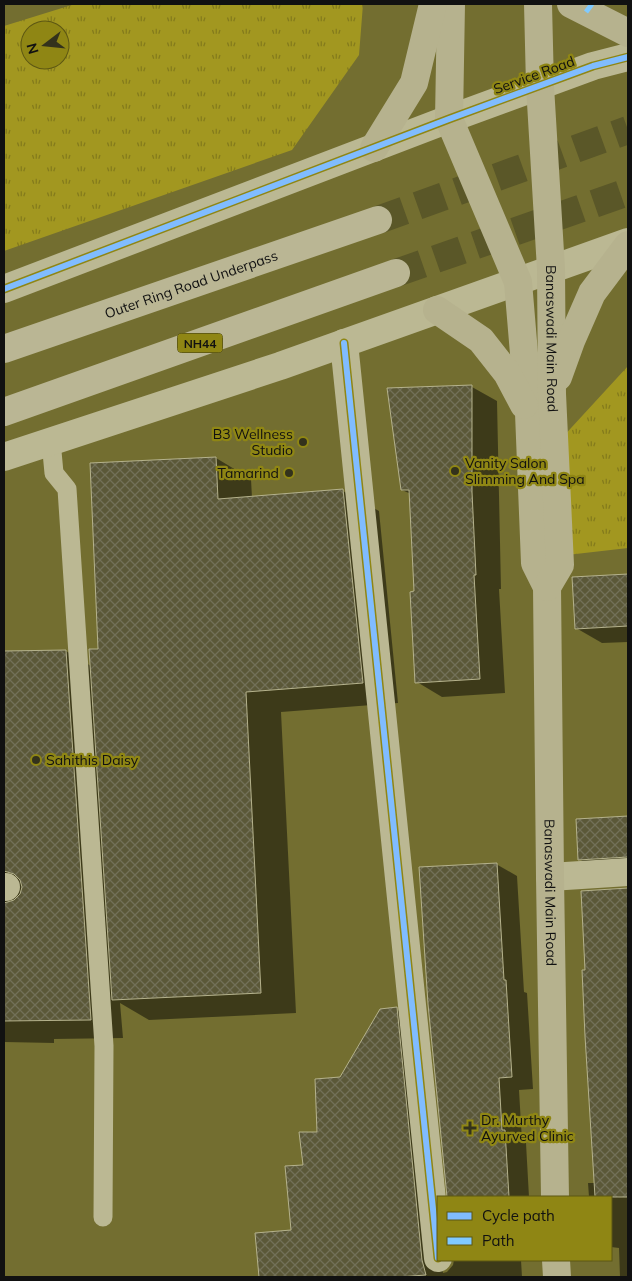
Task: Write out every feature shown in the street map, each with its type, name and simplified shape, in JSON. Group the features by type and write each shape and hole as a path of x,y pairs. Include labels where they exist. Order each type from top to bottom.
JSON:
{"highway":[{"name":"Outer Ring Road Underpass","path":"4,349 378,220"},
{"name":"NH44","path":"4,412 396,273"}],"main road":[{"path":"374,148 414,83 433,4"},
{"path":"449,119 451,4"},
{"name":"Banaswadi Main Road","path":"538,4 540,86 551,269 552,394 560,565 547,587"},
{"path":"571,4 628,33"},
{"name":"Banaswadi Main Road","path":"449,119 518,282 529,413 535,563 547,587 555,1196"},
{"path":"552,394 571,341 592,293 628,244"},
{"path":"437,310 481,340 507,373 529,413"},
{"path":"556,1261 557,1277"}],"street":[{"name":"Service Road","path":"4,289 449,119 593,66 628,57"},
{"path":"4,457 280,366 551,269 628,244"},
{"path":"344,343 437,1249"},
{"path":"550,877 628,872"},
{"path":"438,1261 440,1277"}],"lane":[{"path":"51,441 54,473 67,489 104,1046 103,1217"}],"green space":[{"path":"75,4 363,4 359,55 292,150 4,251 4,26 20,21 20,70 70,70 70,20 23,20"},
{"path":"628,366 628,548 567,555 560,440"}],"building":[{"path":"472,385 472,492 476,575 474,575 480,679 415,683 410,592 414,591 409,490 401,490 387,388"},
{"path":"216,457 218,499 343,489 363,683 246,692 261,993 112,1000 89,649 98,649 90,463"},
{"path":"628,574 628,626 575,629 572,577"},
{"name":"Sahithis Daisy","path":"66,650 91,1020 4,1021 4,903 14,900 20,894 22,887 20,880 14,874 4,871 4,651"},
{"path":"628,816 628,857 578,860 576,819"},
{"path":"497,863 512,1077 499,1078 502,1130 505,1130 509,1196 447,1196 428,1004 419,867"},
{"path":"628,888 628,1197 595,1196 585,1036 582,970 585,970 581,891"},
{"path":"397,1007 422,1260 426,1275 398,1277 259,1277 255,1233 291,1230 285,1166 303,1165 299,1132 317,1132 315,1079 340,1077 380,1009"}],"tunnel":[{"path":"378,220 628,130"},
{"path":"396,273 628,192"}],"marked path":[{"path":"586,12 592,4"}],"cycle path":[{"path":"4,289 449,119 593,66 628,57"},
{"path":"344,343 437,1248"}],"place":[{"name":"B3 Wellness Studio","path":"303,442"},
{"name":"Vanity Salon Slimming And Spa","path":"455,471"},
{"name":"Tamarind","path":"289,473"},
{"name":"Sahithis Daisy","path":"36,760"},
{"name":"Dr. Murthy Ayurved Clinic","path":"470,1128"}]}
